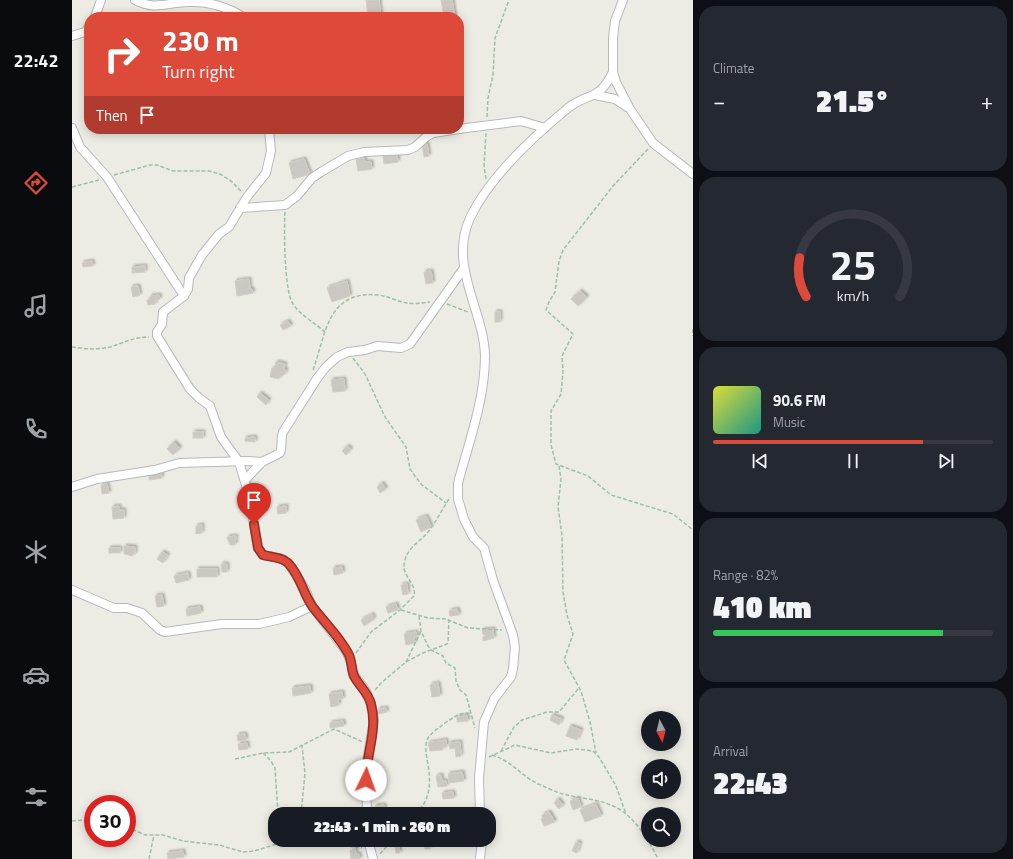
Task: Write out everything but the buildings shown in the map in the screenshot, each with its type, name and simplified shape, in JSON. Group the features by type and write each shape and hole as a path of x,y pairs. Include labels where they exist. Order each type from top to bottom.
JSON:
{"street":[{"path":"97,12 101,0"},
{"path":"134,0 154,7 190,2 208,3 224,7 234,12"},
{"path":"623,0 615,21 613,72 620,91 630,109 653,143 693,174"},
{"path":"72,36 84,32"},
{"path":"480,807 480,761 484,722 488,710 511,677 515,647 512,630 493,580 484,548 473,537 464,519 458,499 458,483 482,389 485,366 482,333 467,286 464,268 466,230 470,218 506,166 545,128 575,104 595,95 606,84 613,72"},
{"path":"595,95 615,99 630,109"},
{"path":"464,128 520,121 545,128"},
{"path":"72,128 80,147 107,177 184,296"},
{"path":"269,134 271,151 266,173 247,197 229,227 219,234 202,254 189,278 188,289 184,296 163,312 162,324 157,332 157,336 190,389 210,406 221,437 239,462 245,480 258,548 263,555 283,559 289,564 305,589 312,606 346,651 351,662 354,675 366,691 374,720 366,767 367,807"},
{"path":"240,208 285,205 297,196 312,178 348,156 364,152 408,150 415,147 431,134"},
{"path":"245,480 262,462 280,453 282,446 281,437 283,432 318,377 332,361 348,352 365,350 377,346 406,347 415,337 438,302 464,268"},
{"path":"72,487 97,479 155,470 179,463 262,462"},
{"path":"72,590 114,608 126,608 142,613 160,630 165,632 222,624 259,624 289,617 312,606"},
{"path":"480,859 481,847"},
{"path":"370,849 373,859"}],"path":[{"path":"486,194 484,166 488,98 493,75 495,38 509,0"},
{"path":"653,143 595,208 563,250 559,261 555,292 546,310 570,329 573,334 562,356 563,372 561,394 551,412 552,455 556,464 559,466 588,476 604,490 615,496 673,514 693,530"},
{"path":"72,186 150,165 157,165 173,171 209,171 220,174 231,181 247,197"},
{"path":"285,205 285,254 290,300 300,311 325,332"},
{"path":"313,370 325,332 338,305 356,298 378,295 408,303 438,302 459,308 471,315"},
{"path":"693,329 693,336"},
{"path":"72,347 92,349 109,347 136,338 157,336"},
{"path":"348,352 365,374 383,412 406,447 410,469 422,485 446,503"},
{"path":"559,466 561,479 558,507 562,536 563,592 566,611 573,634 564,660 579,688 590,722 596,753 616,786 626,814"},
{"path":"351,662 361,644 371,632 411,600 415,592 404,571 405,561 409,549 430,530 458,483"},
{"path":"400,610 419,616 449,620 468,628 512,630"},
{"path":"419,616 421,631 431,650 444,656 446,662 455,668 456,682 460,690 466,695 475,730"},
{"path":"369,699 380,683 406,662 448,643 449,620"},
{"path":"406,662 421,631"},
{"path":"500,751 514,727 522,720 547,712 559,712 579,688"},
{"path":"422,807 427,800 431,780 426,752 427,741 435,731 455,715 470,713"},
{"path":"235,759 263,753 285,753 334,729 364,743 369,749"},
{"path":"480,761 515,745 551,753 583,749 596,753"},
{"path":"300,807 305,773 302,746"},
{"path":"263,753 271,761 275,768 278,807"},
{"path":"492,755 510,762 521,773 539,784 561,794 604,803 619,809 626,814 643,834 658,859"},
{"path":"72,821 84,820"},
{"path":"136,830 145,835 154,835 219,845 243,852 254,851 268,846"},
{"path":"149,859 154,835"},
{"path":"358,847 370,849"},
{"path":"376,859 386,847"}],"route":[{"path":"254,524 258,548 263,555 283,559 294,570 305,589 312,606 322,617 349,656 355,678 366,691 371,704 374,720 366,767 366,780"}]}
